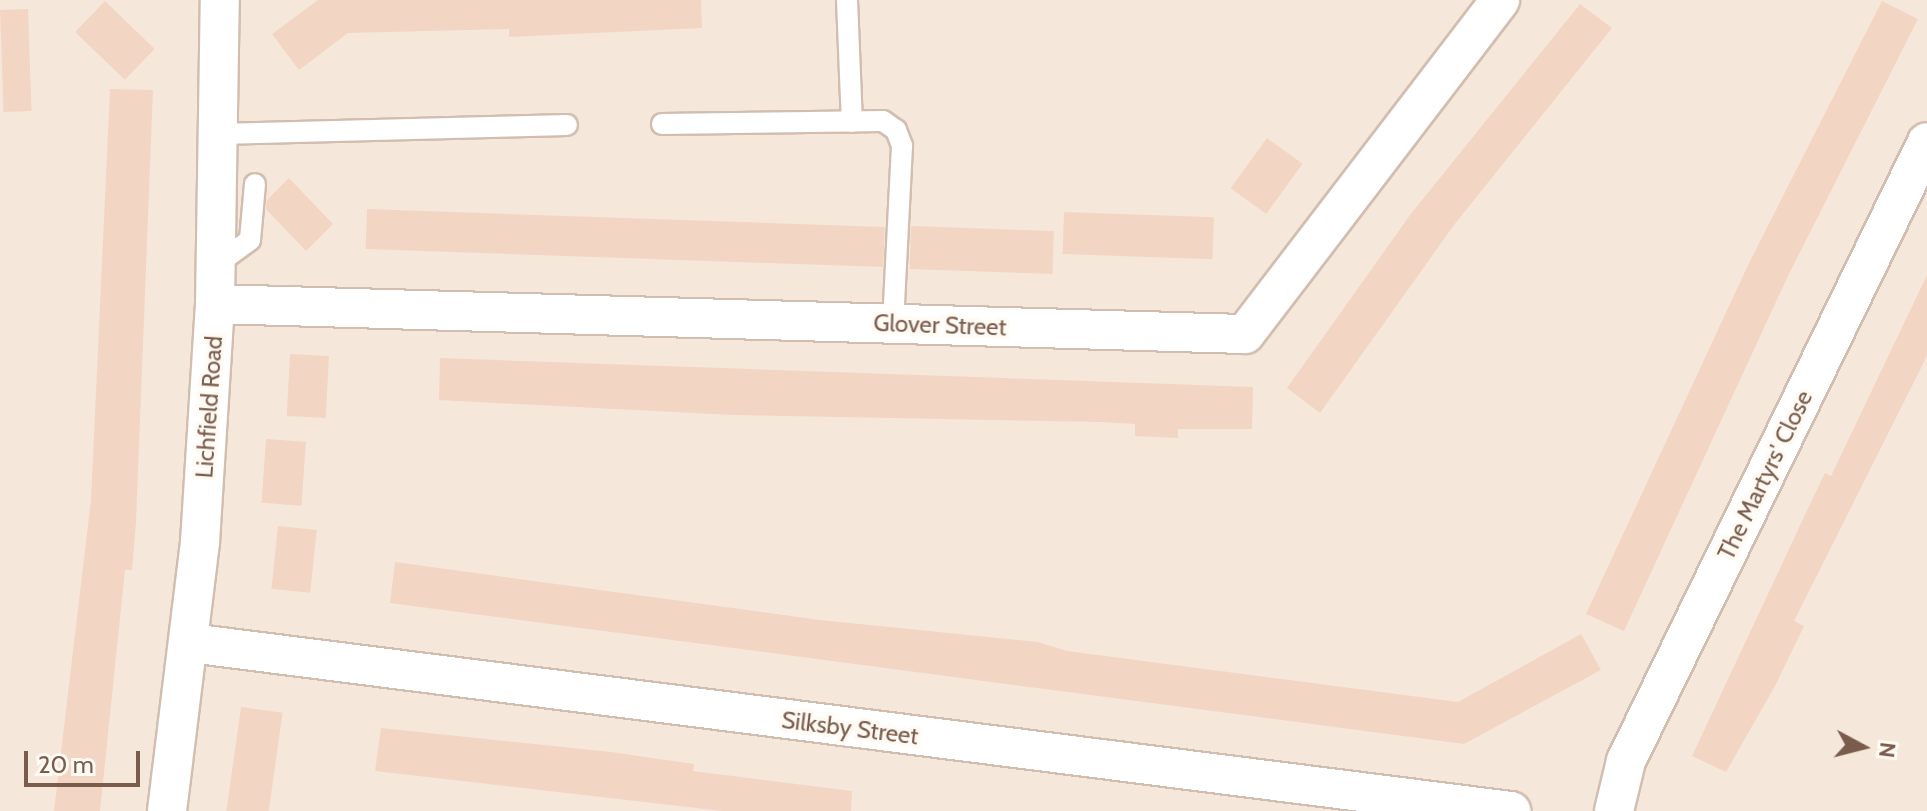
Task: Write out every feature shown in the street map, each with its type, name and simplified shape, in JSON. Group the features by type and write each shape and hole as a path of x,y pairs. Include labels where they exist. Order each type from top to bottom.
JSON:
{"street":[{"name":"Lichfield Road","path":"167,811 190,643 215,304 220,0"},
{"name":"Glover Street","path":"215,304 1245,334 1500,0"},
{"name":"The Martyrs' Close","path":"1614,811 1626,761 1927,142"},
{"name":"Silksby Street","path":"190,643 1511,811"}],"lane":[{"path":"847,0 852,122"},
{"path":"662,124 883,121 896,130 902,146 893,324"},
{"path":"219,134 567,125"},
{"path":"216,265 250,240 255,184"}],"shaded area":[{"path":"0,0 1927,0 1927,811 0,811"}],"building":[{"path":"318,0 701,0 702,28 509,37 509,29 348,33 299,70 272,34"},
{"path":"105,1 155,49 125,80 75,32"},
{"path":"1882,1 1918,19 1788,276 1624,631 1586,614 1749,263"},
{"path":"1580,4 1612,28 1454,225 1320,413 1287,388 1410,215"},
{"path":"28,9 32,111 4,112 0,10"},
{"path":"110,89 153,90 136,522 132,570 125,570 100,811 54,811 91,500"},
{"path":"1267,138 1303,164 1266,214 1231,188"},
{"path":"289,178 333,224 306,251 266,209 267,200"},
{"path":"367,209 885,227 883,267 366,249"},
{"path":"1064,212 1214,217 1212,259 1063,254"},
{"path":"911,226 1054,231 1052,274 909,269"},
{"path":"1927,275 1927,356 1794,621 1804,626 1775,686 1726,772 1692,756 1825,473 1831,476"},
{"path":"290,354 329,356 326,418 287,416"},
{"path":"440,358 1253,387 1252,429 1178,429 1178,438 1135,436 1135,424 1101,422 732,415 439,400"},
{"path":"266,439 306,442 301,506 262,503"},
{"path":"278,526 317,530 310,593 271,589"},
{"path":"395,562 820,620 1038,642 1067,651 1458,702 1581,634 1601,670 1464,744 390,603"},
{"path":"241,707 283,713 269,811 226,811"},
{"path":"381,728 611,752 694,764 693,771 852,791 851,811 722,811 375,771"}]}
